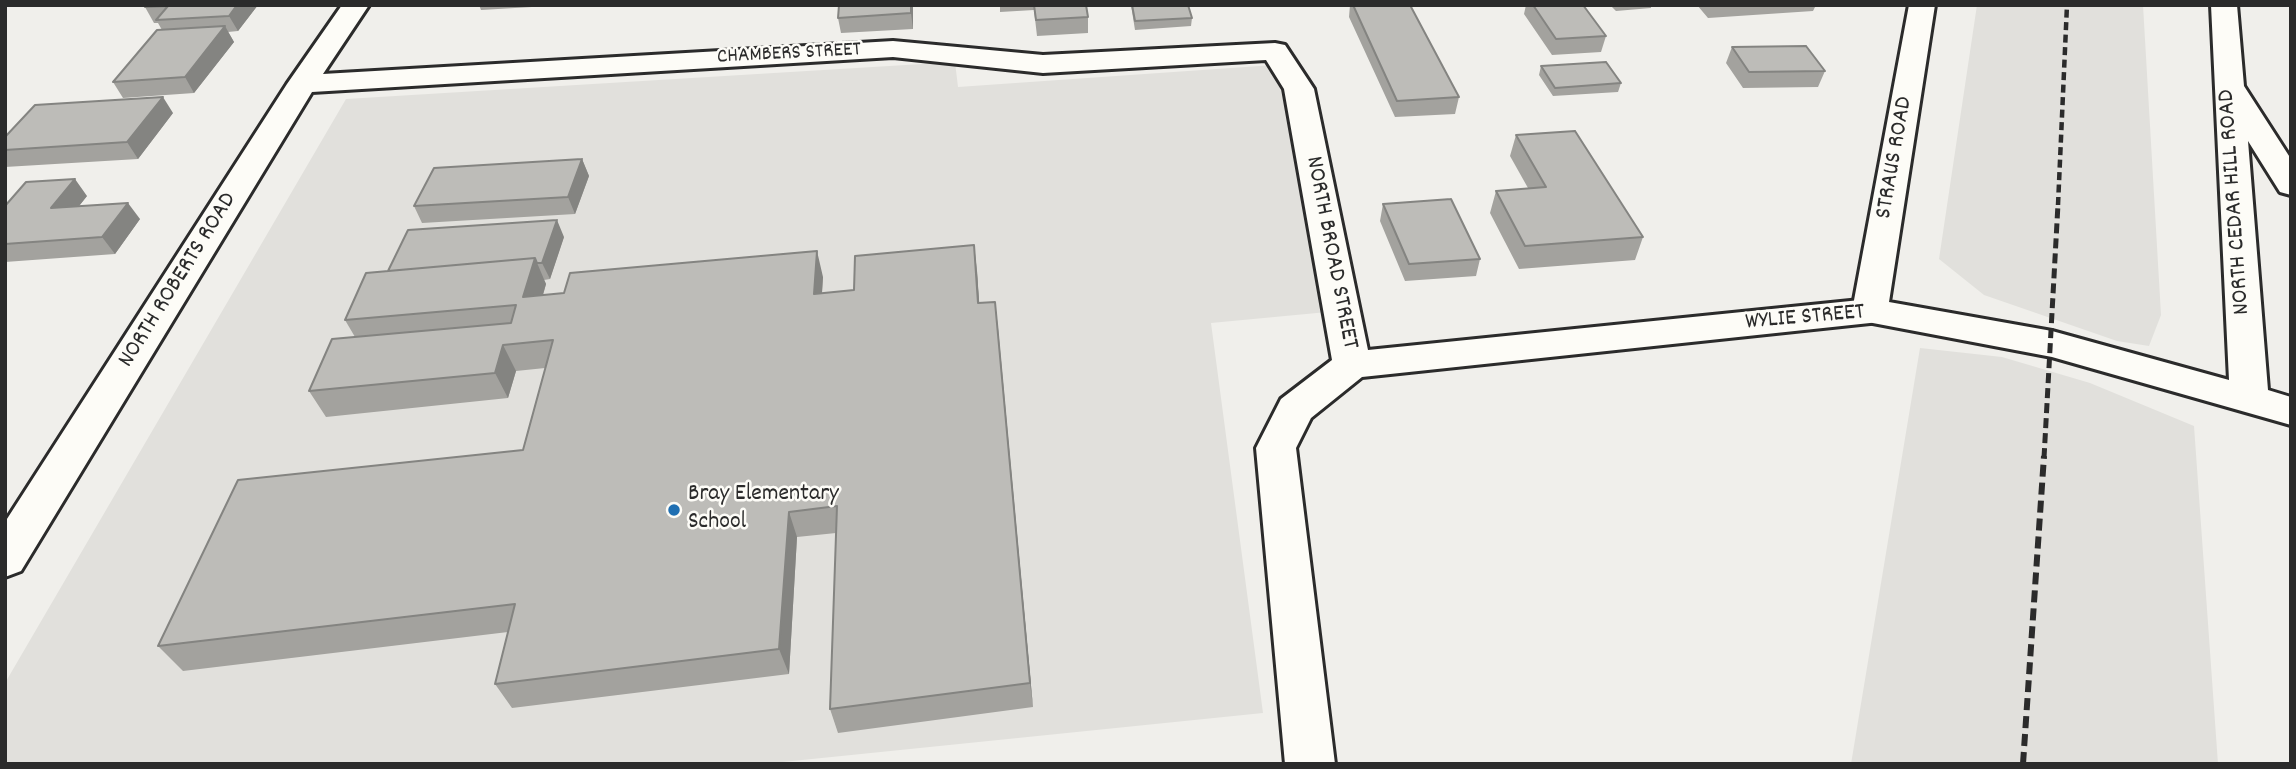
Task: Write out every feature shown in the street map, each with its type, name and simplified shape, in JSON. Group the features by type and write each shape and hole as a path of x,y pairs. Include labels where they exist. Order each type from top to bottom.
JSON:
{"street":[{"name":"NORTH ROBERTS ROAD","path":"5,559 302,84 356,5"},
{"name":"STRAUS ROAD","path":"1870,311 1922,5"},
{"name":"NORTH CEDAR HILL ROAD","path":"2224,5 2249,400"},
{"name":"CHAMBERS STREET","path":"302,84 893,49 1043,64 1275,51"},
{"name":"NORTH BROAD STREET","path":"1275,51 1299,89 1328,255 1352,365 1296,409 1276,449 1310,764"},
{"path":"2228,85 2291,185"},
{"name":"WYLIE STREET","path":"1352,365 1870,311 2052,344 2249,400"},
{"path":"2249,400 2291,411"},
{"path":"2249,400 2291,424"}],"shaded area":[{"path":"1977,5 2143,5 2161,315 2149,346 2117,341 1984,295 1939,259"},
{"name":"Bray Elementary School","path":"955,62 958,87 1274,65 1338,311 1211,323 1263,713 763,764 5,764 5,683 346,99"},
{"path":"1920,348 2002,357 2090,383 2194,426 2218,764 1851,764"}],"building":[{"path":"147,5 237,5 229,16 156,20 168,6 145,7"},
{"path":"839,5 911,5 911,13 838,18"},
{"path":"1034,5 1086,5 1088,17 1036,20"},
{"path":"1132,5 1188,5 1192,18 1135,21"},
{"path":"1353,5 1410,5 1459,97 1397,101"},
{"path":"1533,5 1583,5 1606,36 1556,39"},
{"path":"225,26 185,77 113,82 157,30"},
{"path":"1806,46 1825,71 1749,72 1732,47"},
{"path":"1606,62 1621,83 1555,88 1541,66"},
{"path":"163,97 127,142 5,150 5,137 35,105"},
{"path":"1575,131 1643,237 1525,246 1496,191 1546,187 1516,135"},
{"path":"582,159 568,197 414,206 434,168"},
{"path":"75,179 51,208 128,203 102,237 5,244 5,206 26,182"},
{"path":"1451,199 1480,259 1409,264 1383,204"},
{"path":"557,220 542,263 537,263 535,258 388,271 408,230"},
{"path":"974,245 978,303 995,302 1030,683 830,709 837,506 789,512 779,649 495,684 515,604 158,646 238,480 523,450 553,340 503,345 495,373 309,391 332,339 511,323 516,305 345,320 366,273 535,258 523,297 564,293 570,273 817,251 814,294 854,290 855,256"}],"railway":[{"path":"2058,205 2067,5"},
{"path":"2044,458 2058,204"},
{"path":"2023,764 2044,456"}],"place":[{"name":"Bray Elementary School","path":"674,510"}]}
